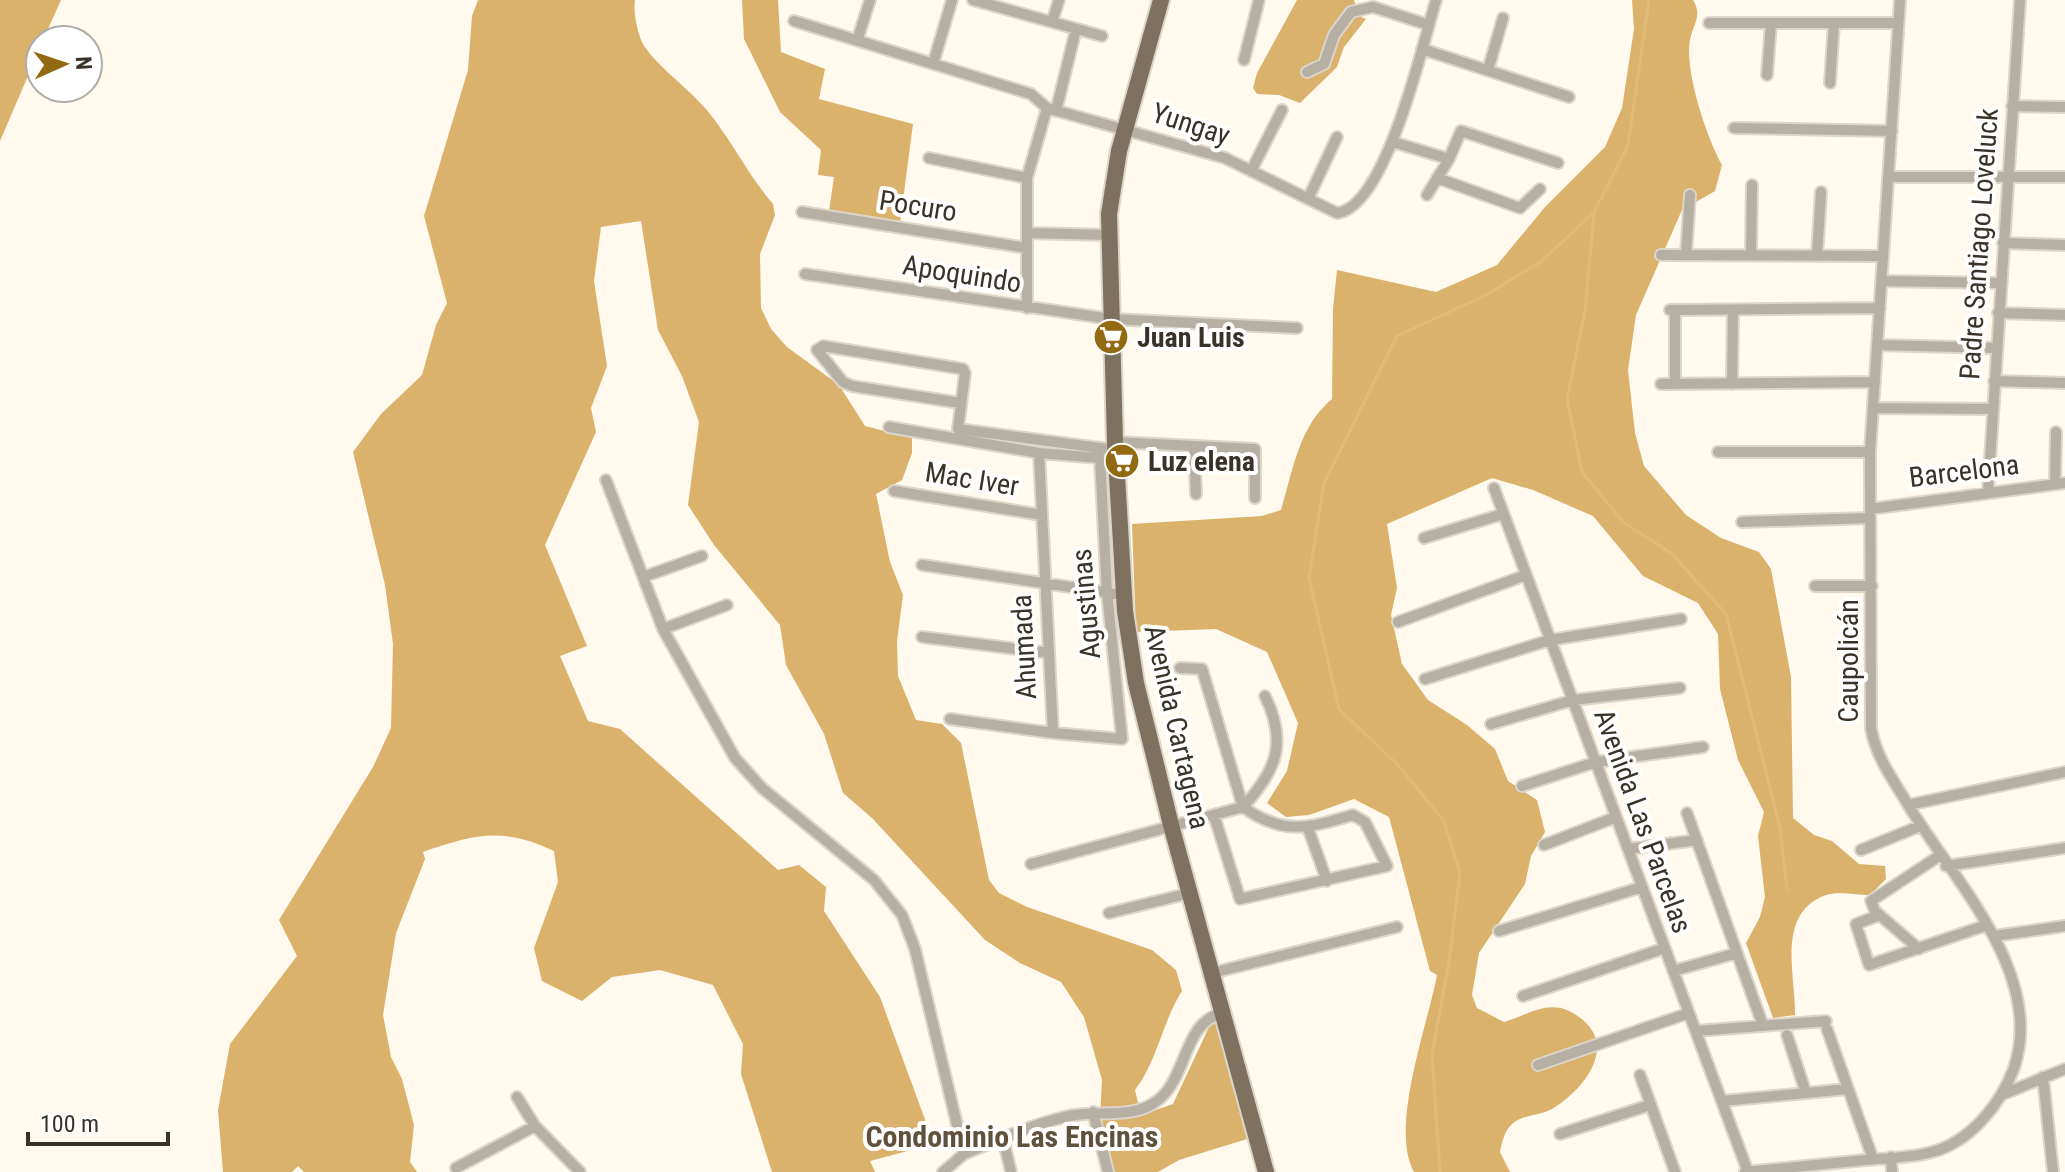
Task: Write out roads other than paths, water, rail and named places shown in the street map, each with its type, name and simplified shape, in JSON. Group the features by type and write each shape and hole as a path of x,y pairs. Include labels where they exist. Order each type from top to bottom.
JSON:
{"main road":[{"name":"Avenida Cartagena","path":"1161,0 1113,182 1109,235 1116,594 1171,825 1266,1172"}],"street":[{"path":"858,38 870,0"},
{"path":"933,64 952,0"},
{"path":"973,0 1102,36"},
{"path":"1052,22 1059,0"},
{"path":"1244,60 1259,0"},
{"name":"Yungay","path":"794,21 858,38 1031,94 1052,110 1225,158 1333,213 1353,208 1393,142 1436,0"},
{"name":"Caupolicán","path":"1746,1172 1811,1169 1932,1152 1955,1141 1976,1125 2001,1095 2017,1057 2021,1016 2013,975 1994,936 1884,767 1873,737 1870,452 1900,0"},
{"name":"Padre Santiago Loveluck","path":"1988,491 2020,0"},
{"path":"1307,72 1324,64 1334,35 1351,12 1373,7 1429,25"},
{"path":"1488,70 1503,18"},
{"path":"1709,23 1898,23"},
{"path":"1767,75 1771,23"},
{"path":"1830,83 1834,23"},
{"path":"1027,308 1027,178 1052,110 1076,29"},
{"path":"1422,49 1569,97"},
{"path":"2012,106 2065,107"},
{"path":"1251,171 1282,110"},
{"path":"1734,128 1892,131"},
{"path":"1427,195 1449,159 1461,131 1558,163"},
{"path":"1308,199 1337,137"},
{"path":"1393,142 1449,159"},
{"path":"929,158 1027,178"},
{"path":"1888,177 2065,177"},
{"path":"1437,178 1520,208 1540,189"},
{"path":"1751,255 1752,185"},
{"path":"1817,256 1821,192"},
{"path":"1686,255 1690,195"},
{"name":"Pocuro","path":"802,212 1027,248"},
{"path":"1027,233 1109,235"},
{"path":"2003,243 2065,245"},
{"path":"1661,255 1883,256"},
{"name":"Apoquindo","path":"805,274 1111,319 1297,328"},
{"path":"1882,281 2000,283"},
{"path":"1675,384 1673,310 1880,308"},
{"path":"1732,384 1733,310"},
{"path":"1998,313 2065,315"},
{"path":"1877,345 1996,348"},
{"path":"960,403 852,386 843,382 817,350 823,346 959,367 965,373 958,429 1115,446 1255,449 1255,498"},
{"path":"1994,381 2065,383"},
{"path":"1661,384 1875,382"},
{"path":"1873,408 1992,409"},
{"path":"889,427 1039,453"},
{"path":"2056,432 2060,484"},
{"path":"1194,446 1196,494"},
{"path":"1718,452 1870,452"},
{"name":"Ahumada","path":"950,719 1053,733 1039,453"},
{"name":"Agustinas","path":"1039,453 1100,458 1116,594 1122,739 1053,733"},
{"path":"606,480 663,629 708,716 747,774 874,880 902,915 915,949 964,1154"},
{"name":"Barcelona","path":"1742,522 1870,513 1988,491 2060,484"},
{"name":"Avenida Las Parcelas","path":"1494,488 1746,1172"},
{"name":"Mac Iver","path":"894,491 1042,515"},
{"path":"1424,538 1503,514"},
{"path":"643,577 702,556"},
{"path":"922,565 1116,594"},
{"path":"1398,622 1526,575"},
{"path":"1815,586 1872,586"},
{"path":"663,629 727,605"},
{"path":"1425,679 1550,640 1681,619"},
{"path":"922,637 1049,653"},
{"path":"1180,668 1202,669 1243,807 1276,824 1308,828 1353,815 1365,822 1387,866 1240,899 1214,815"},
{"path":"1491,724 1573,700 1680,688"},
{"path":"1031,864 1243,807 1266,782 1276,753 1276,726 1265,696"},
{"path":"1522,786 1596,762 1703,747"},
{"path":"1908,805 2065,772"},
{"path":"1687,813 1762,1023"},
{"path":"1544,845 1616,817"},
{"path":"1861,850 1920,826"},
{"path":"1308,828 1327,881"},
{"path":"1628,849 1697,840"},
{"path":"1919,949 1871,904 1876,896 1943,861 2065,848"},
{"path":"1499,931 1642,887"},
{"path":"1109,913 1190,893"},
{"path":"1880,915 1856,924 1869,965 1987,925"},
{"path":"1994,936 2065,926"},
{"path":"1212,973 1397,927"},
{"path":"1523,996 1665,948"},
{"path":"1673,971 1737,953"},
{"path":"943,1172 964,1154 1069,1116 1133,1111 1157,1102 1175,1082 1202,1023 1223,1013"},
{"path":"1538,1065 1689,1013"},
{"path":"1696,1031 1762,1023 1826,1025 1873,1159"},
{"path":"1787,1035 1806,1093"},
{"path":"2001,1095 2065,1069"},
{"path":"1640,1075 1675,1172"},
{"path":"2043,1077 2053,1172"},
{"path":"1722,1101 1848,1089"},
{"path":"517,1097 535,1126 577,1171"},
{"path":"1560,1134 1650,1105"},
{"path":"1093,1112 1108,1172"},
{"path":"456,1168 535,1126"},
{"path":"1003,1138 1011,1172"},
{"path":"1891,1157 1892,1172"}],"waterway":[{"path":"1440,1172 1432,1054 1449,962 1460,873 1444,821 1397,764 1339,709 1309,578 1324,483 1397,336 1484,296 1542,261 1594,212 1628,145 1649,0"},
{"path":"1594,214 1585,311 1567,399 1582,472 1623,522 1672,554 1726,614 1780,828 1787,889"}],"place":[{"name":"Juan Luis","path":"1111,337"},
{"name":"Luz elena","path":"1122,461"}],"district":[{"name":"Condominio Las Encinas","path":"1012,1136"}]}
